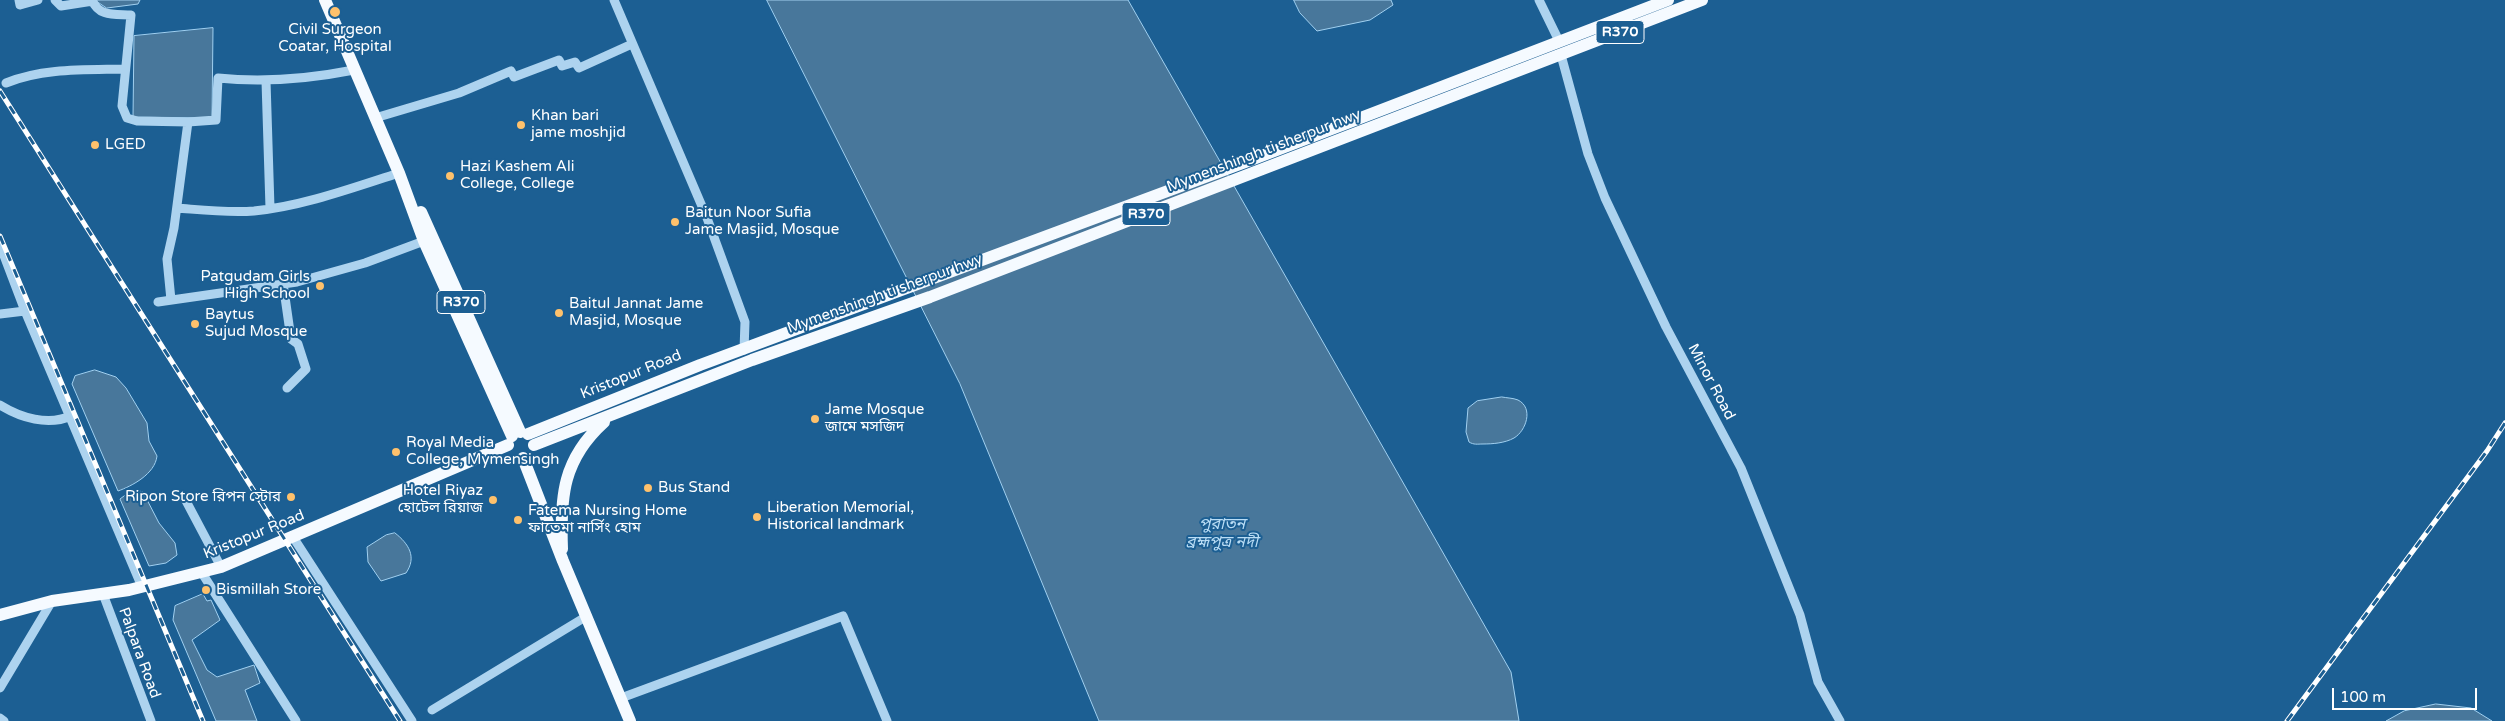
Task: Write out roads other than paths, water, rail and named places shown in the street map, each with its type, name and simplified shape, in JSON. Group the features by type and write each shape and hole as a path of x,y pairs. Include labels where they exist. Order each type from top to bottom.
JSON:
{"main road":[{"name":"R370","path":"325,0 399,174 424,241 520,438"},
{"name":"Mymenshingh ti sherpur hwy","path":"1537,58 1559,41 1668,0"},
{"name":"Mymenshingh ti sherpur hwy","path":"748,353 1537,58 1561,55 1702,0"},
{"name":"R370","path":"399,174 412,193 520,438"},
{"name":"Kristopur Road","path":"520,438 610,416 748,353"},
{"name":"Kristopur Road","path":"0,615 52,601 142,587 220,567 520,438 748,353"},
{"path":"563,561 561,509 567,477 584,442 610,416"},
{"path":"520,438 531,453 523,458 514,456 520,438"},
{"path":"523,458 563,561 630,721"}],"street":[{"path":"19,0 20,5 38,0"},
{"path":"55,0 60,6 93,1 96,10 102,13 131,15 122,106 126,118 137,121 188,122 216,120 218,78 266,81 318,77 354,70"},
{"path":"614,0 710,227 745,322 748,353"},
{"path":"1539,0 1559,41"},
{"path":"375,118 459,93 511,71 514,77 559,60 562,66 575,62 578,68 632,44"},
{"name":"Minor Road","path":"1561,55 1588,154 1605,198 1666,327 1741,468 1800,615 1818,682 1840,721"},
{"path":"6,83 25,75 50,71 126,70"},
{"path":"266,81 270,208"},
{"path":"171,300 167,259 177,208 188,122"},
{"path":"177,208 225,212 270,208 331,195 399,174"},
{"path":"158,302 283,284 365,263 424,241"},
{"path":"0,245 25,311 142,587"},
{"path":"283,284 291,339 298,344 306,369 287,388"},
{"path":"0,314 25,311"},
{"path":"0,405 25,416 46,420 61,420 71,416"},
{"path":"185,499 220,567"},
{"path":"293,537 412,721"},
{"path":"202,573 296,721"},
{"name":"Palpara Road","path":"103,594 151,721"},
{"path":"0,688 52,601"},
{"path":"432,710 587,616"},
{"path":"621,698 843,616 887,721"},
{"path":"0,718 4,721"}],"water":[{"path":"95,0 140,0 138,4 107,8"},
{"name":"পুরাতন ব্রহ্মপুত্র নদী","path":"767,0 1128,0 1511,672 1519,721 1099,721 960,384"},
{"path":"1294,0 1391,0 1393,5 1370,20 1317,31 1300,13"},
{"path":"213,28 212,118 133,117 134,36"},
{"path":"95,370 116,377 126,388 147,423 149,441 157,456 147,474 130,486 118,491 72,384 75,376"},
{"path":"1502,397 1518,400 1526,408 1525,425 1522,430 1514,438 1503,442 1472,444 1469,442 1466,432 1468,408 1477,401"},
{"path":"143,492 159,523 175,543 177,555 166,563 149,566 120,499 128,493"},
{"path":"395,533 408,546 411,562 406,573 381,581 368,562 367,547 386,535"},
{"path":"203,594 207,601 211,600 220,620 192,640 207,670 217,677 254,665 260,683 245,690 257,721 216,721 173,620 175,606"},
{"path":"2436,704 2471,708 2492,721 2386,721 2404,711"}],"railway":[{"path":"0,91 400,721"},
{"path":"0,236 203,721"},
{"path":"2287,721 2487,451 2505,423"}],"place":[{"name":"Civil Surgeon Coatar, Hospital","path":"335,12"},
{"name":"Khan bari jame moshjid","path":"521,125"},
{"name":"LGED","path":"95,145"},
{"name":"Hazi Kashem Ali College, College","path":"450,176"},
{"name":"Baitun Noor Sufia Jame Masjid, Mosque","path":"675,222"},
{"name":"Patgudam Girls High School","path":"320,286"},
{"name":"Baitul Jannat Jame Masjid, Mosque","path":"559,313"},
{"name":"Baytus Sujud Mosque","path":"195,324"},
{"name":"Jame Mosque জামে মসজিদ","path":"815,419"},
{"name":"Royal Media College, Mymensingh","path":"396,452"},
{"name":"Bus Stand","path":"648,488"},
{"name":"Ripon Store রিপন স্টোর","path":"291,497"},
{"name":"Hotel Riyaz হোটেল রিয়াজ","path":"493,500"},
{"name":"Liberation Memorial, Historical landmark","path":"757,517"},
{"name":"Fatema Nursing Home ফাতেমা নার্সিং হোম","path":"518,520"},
{"name":"Bismillah Store","path":"206,590"}]}
